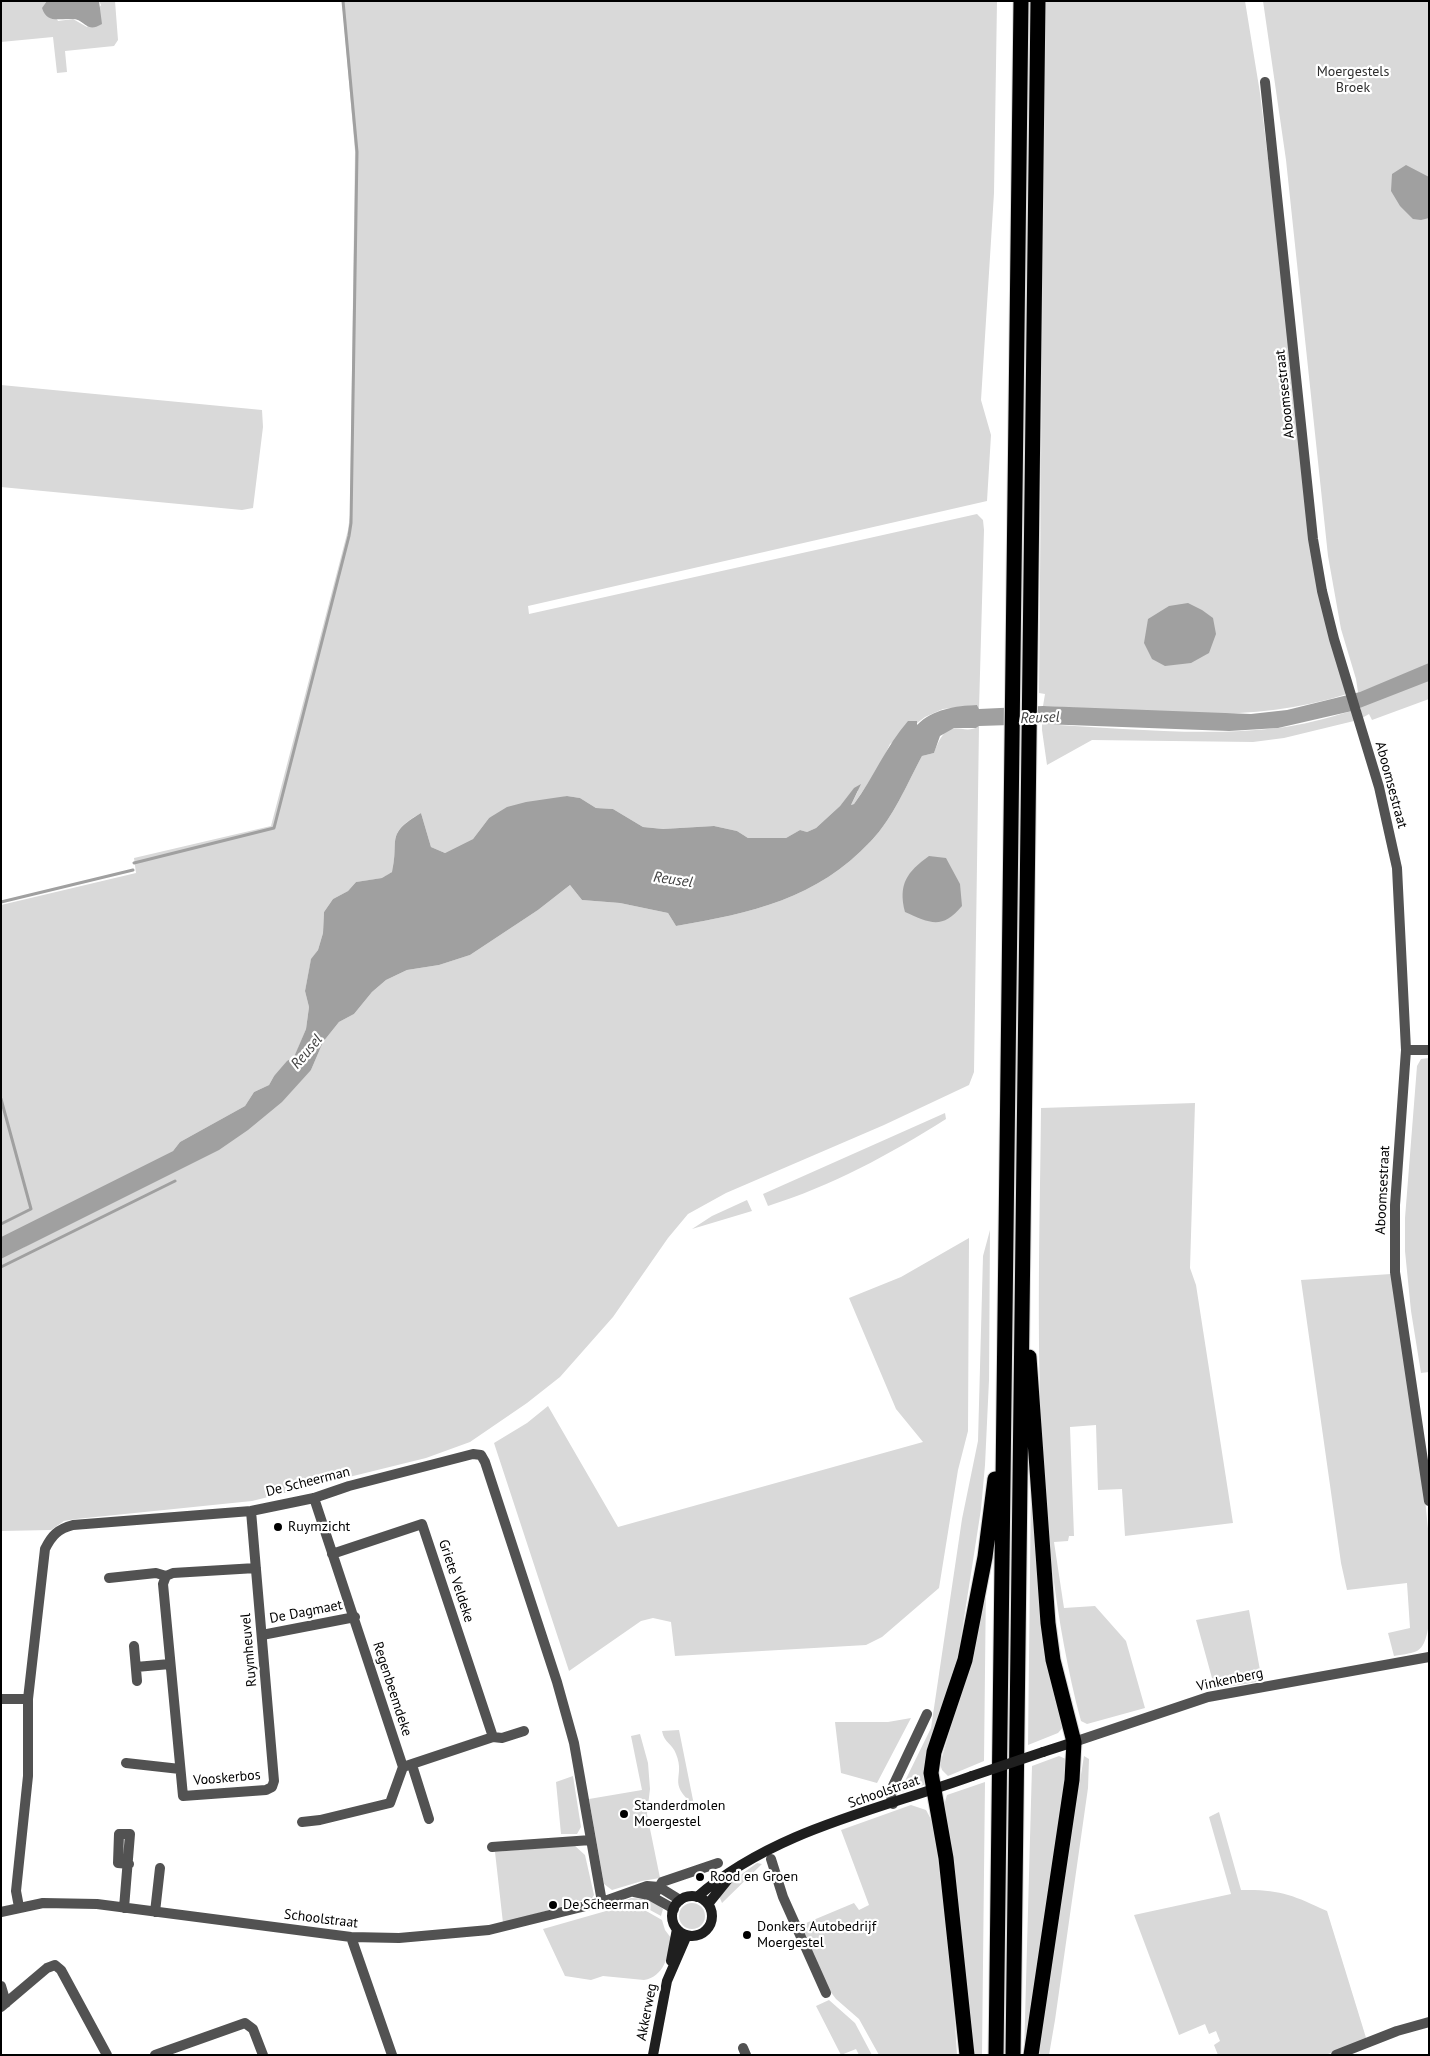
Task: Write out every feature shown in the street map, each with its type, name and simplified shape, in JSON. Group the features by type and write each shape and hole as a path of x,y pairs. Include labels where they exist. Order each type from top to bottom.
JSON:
{"highway":[{"path":"996,2055 1021,1"},
{"path":"1013,2055 1038,1"},
{"path":"1022,1266 1048,1622 1053,1660 1074,1742 1072,1780 1031,2055"},
{"path":"967,2055 946,1858 931,1773 934,1752 965,1660 985,1557 1004,1421"}],"main road":[{"name":"Vinkenberg","path":"1043,1752 1074,1742"},
{"name":"Schoolstraat","path":"697,1897 724,1874 780,1842 1043,1752"},
{"name":"Schoolstraat","path":"708,1904 738,1867"},
{"path":"687,1897 697,1897 708,1904 712,1918 708,1928 697,1935 687,1935 677,1928 672,1919 674,1909 680,1900 687,1897"},
{"name":"Akkerweg","path":"654,2055 656,2034 677,1928"},
{"name":"Akkerweg","path":"669,1974 687,1935"}],"street":[{"name":"Aboomsestraat","path":"1264,82 1313,539 1322,591 1348,687 1379,787 1397,868 1406,1050 1395,1205 1395,1272 1429,1501"},
{"path":"1406,1050 1429,1050"},
{"name":"De Scheerman","path":"19,1907 16,1891 28,1776 28,1700 45,1550 52,1537 61,1528 73,1525 251,1511 314,1498 397,1473 473,1454 481,1455 485,1462 557,1682 580,1770 602,1902"},
{"name":"Regenbeemdeke","path":"314,1498 354,1617 429,1819"},
{"name":"Ruymheuvel","path":"251,1511 274,1781 272,1787"},
{"name":"Griete Veldeke","path":"332,1554 422,1524 493,1737"},
{"path":"109,1578 156,1573 166,1576 173,1573 256,1568"},
{"name":"Vooskerbos","path":"166,1576 163,1584 183,1796 266,1790 272,1787"},
{"name":"De Dagmaet","path":"262,1634 354,1617"},
{"path":"134,1646 137,1681"},
{"name":"Vinkenberg","path":"1074,1742 1208,1697 1429,1657"},
{"path":"136,1667 170,1664"},
{"path":"1,1699 28,1700"},
{"path":"893,1804 891,1796 893,1786 927,1714"},
{"path":"302,1822 320,1820 390,1803 408,1766 493,1737 502,1738 524,1731"},
{"name":"Vooskerbos","path":"126,1763 180,1768"},
{"path":"492,1847 591,1840"},
{"path":"771,1859 783,1897 826,1993"},
{"name":"Schoolstraat","path":"1,1912 19,1907 66,1903 124,1908 351,1937 424,1937 489,1930 602,1902 647,1886 659,1887 662,1882 670,1878 718,1863"},
{"path":"124,1908 129,1864"},
{"path":"155,1912 160,1868"},
{"path":"653,1898 659,1887 680,1900"},
{"path":"634,1892 653,1898 674,1909"},
{"path":"351,1937 392,2055"},
{"path":"4,2005 47,1968 55,1965 61,1970 107,2055"},
{"path":"1,1986 4,2005"},
{"path":"1336,2055 1397,2031 1429,2022"},
{"path":"157,2054 246,2023 253,2029 263,2055"}],"green space":[{"path":"1,1 47,1 58,21 73,19 87,27 101,5 99,1 115,1 118,40 114,46 65,51 67,72 57,73 53,37 1,42"},
{"path":"342,1 997,1 994,193 981,400 991,435 987,501 528,606 529,614 977,514 983,520 984,530 979,709 977,705 943,709 925,717 890,744 879,767 854,804 851,805 858,791 854,789 840,806 816,828 807,832 800,830 786,838 771,840 748,838 737,831 714,826 663,829 643,827 613,809 596,808 580,798 567,796 489,818 473,839 445,853 431,847 421,813 409,820 398,832 392,872 383,878 356,882 348,891 333,899 324,912 323,933 318,950 311,960 305,991 309,1007 306,1029 294,1058 274,1076 269,1085 254,1092 245,1106 180,1142 173,1151 1,1237 1,905 136,873 134,858 271,826 348,530 350,515 355,151"},
{"path":"1045,1 1245,1 1260,93 1275,216 1308,522 1347,694 1310,704 1234,713 1158,713 1043,706 1045,694 1039,693"},
{"name":"Moergestels Broek","path":"1263,1 1429,1 1429,699 1372,720 1369,714 1362,718 1356,679 1341,629 1328,556 1286,160"},
{"path":"1,385 262,410 263,427 253,508 242,510 1,487"},
{"path":"1352,711 1354,721 1284,738 1253,742 1092,740 1047,765 1042,730 1042,724 1160,731 1249,731 1297,725"},
{"path":"979,726 974,1072 969,1085 884,1125 726,1193 688,1214 668,1238 613,1317 560,1377 527,1403 470,1442 426,1458 252,1501 76,1519 64,1521 51,1530 1,1531 1,1259 23,1248 311,1070 323,1042 339,1022 354,1014 372,992 386,980 407,970 439,965 470,955 538,910 570,885 582,900 620,903 668,913 676,926 756,909 805,890 828,877 850,861 871,841 893,811 922,756 934,753 945,733 950,729 973,729"},
{"path":"1429,1058 1429,1372 1421,1373 1411,1311 1405,1251 1405,1218 1417,1066 1421,1059"},
{"path":"1195,1103 1190,1268 1196,1285 1233,1523 1125,1536 1122,1489 1098,1490 1096,1425 1070,1427 1074,1536 1069,1536 1068,1541 1054,1542 1064,1608 1095,1606 1126,1641 1145,1708 1087,1724 1081,1721 1064,1646 1053,1570 1045,1493 1039,1339 1041,1108"},
{"path":"945,1113 946,1119 881,1157 814,1189 768,1206 763,1194"},
{"path":"747,1200 752,1211 692,1229 712,1216"},
{"path":"990,1230 989,1380 985,1465 981,1509 958,1657 924,1785 898,1793 896,1785 899,1781 904,1783 931,1728 962,1519 978,1441 983,1256"},
{"path":"969,1238 968,1431 958,1470 939,1588 882,1637 866,1645 675,1656 671,1622 653,1618 641,1621 569,1671 494,1443 527,1423 548,1406 618,1527 923,1442 896,1409 849,1298 901,1277"},
{"path":"1391,1274 1424,1488 1429,1539 1428,1629 1426,1637 1418,1650 1394,1656 1388,1633 1410,1628 1407,1583 1347,1590 1341,1563 1301,1280"},
{"path":"1031,1484 1065,1725 1058,1733 1028,1745"},
{"path":"986,1580 984,1761 948,1776 942,1770 940,1764 969,1664"},
{"path":"1249,1610 1262,1681 1215,1689 1196,1620"},
{"path":"911,1718 877,1783 841,1773 835,1722 888,1722"},
{"path":"679,1730 694,1805 681,1791 676,1754 662,1731"},
{"path":"640,1734 648,1763 650,1789 647,1814 660,1878 612,1890 604,1884 589,1799 642,1790 631,1736"},
{"path":"1059,1756 1068,1760 1024,2055 1032,1766"},
{"path":"1084,1756 1089,1759 1088,1788 1055,2020 1049,2055 1036,2055"},
{"path":"573,1776 581,1827 577,1834 561,1834 556,1782"},
{"path":"985,1782 982,2055 971,2055 942,1812 947,1795"},
{"path":"911,1805 926,1810 933,1823 951,1961 957,2055 879,2055 859,2019 836,1999 827,1987 799,1926 854,1903 859,1910 869,1905 841,1830"},
{"path":"1219,1812 1241,1890 1286,1894 1327,1911 1367,2041 1325,2055 1218,2055 1214,2045 1220,2041 1216,2031 1209,2034 1205,2024 1179,2035 1134,1915 1231,1894 1209,1817"},
{"path":"574,1845 585,1855 594,1895 592,1898 503,1923 495,1852"},
{"path":"757,1863 762,1864 722,1903 719,1896 732,1881"},
{"path":"631,1898 650,1899 663,1909 661,1916 639,1904 619,1903"},
{"path":"692,1903 701,1907 705,1916 701,1925 692,1929 683,1925 679,1916 683,1907"},
{"path":"627,1905 641,1908 662,1920 665,1930 671,1938 667,1958 661,1970 651,1978 644,1980 603,1976 591,1980 565,1976 543,1929"},
{"path":"829,2000 855,2023 872,2055 859,2055 856,2049 841,2055 816,2006"}],"water":[{"path":"47,1 99,1 102,24 96,27 89,27 77,20 50,18 44,13 42,8"},
{"path":"1406,165 1429,177 1429,218 1413,219 1400,206 1391,191 1392,174"},
{"path":"1188,603 1213,618 1216,634 1209,653 1191,663 1165,666 1152,659 1144,643 1148,619 1169,606"},
{"name":"Reusel","path":"1429,663 1429,681 1352,711 1278,728 1229,731 1042,724 954,728 940,736 934,753 922,756 886,822 871,841 850,861 828,877 805,890 756,909 676,926 668,913 620,903 582,900 570,885 538,910 470,955 439,965 407,970 386,980 372,992 354,1014 339,1022 323,1042 311,1070 282,1102 248,1130 219,1150 1,1259 1,1237 173,1151 180,1142 245,1106 254,1092 269,1085 287,1061 294,1057 306,1029 309,1007 305,991 311,959 318,950 323,933 324,912 333,899 348,891 356,882 382,878 392,872 398,833 409,820 421,813 431,847 445,853 473,839 489,818 507,807 567,796 580,798 596,808 613,809 643,827 663,829 714,826 737,831 748,838 786,838 800,830 807,832 816,828 840,806 854,788 861,784 851,805 854,804 893,741 908,721 917,721 917,725 930,715 945,709 977,705 979,709 1043,706 1251,714 1287,710 1360,692"},
{"path":"929,856 946,858 960,884 962,906 955,914 942,921 929,921 905,912 903,902 906,880 910,873"}],"waterway":[{"path":"134,863 274,828 349,536 351,523 357,152 343,1"},
{"path":"1,902 133,870"},
{"path":"1,1099 31,1209 1,1224"},
{"path":"1,1267 175,1181"}],"place":[{"name":"Ruymzicht","path":"278,1527"},
{"name":"Standerdmolen Moergestel","path":"624,1814"},
{"name":"Rood en Groen","path":"700,1877"},
{"name":"De Scheerman","path":"553,1905"},
{"name":"Donkers Autobedrijf Moergestel","path":"747,1935"}]}
